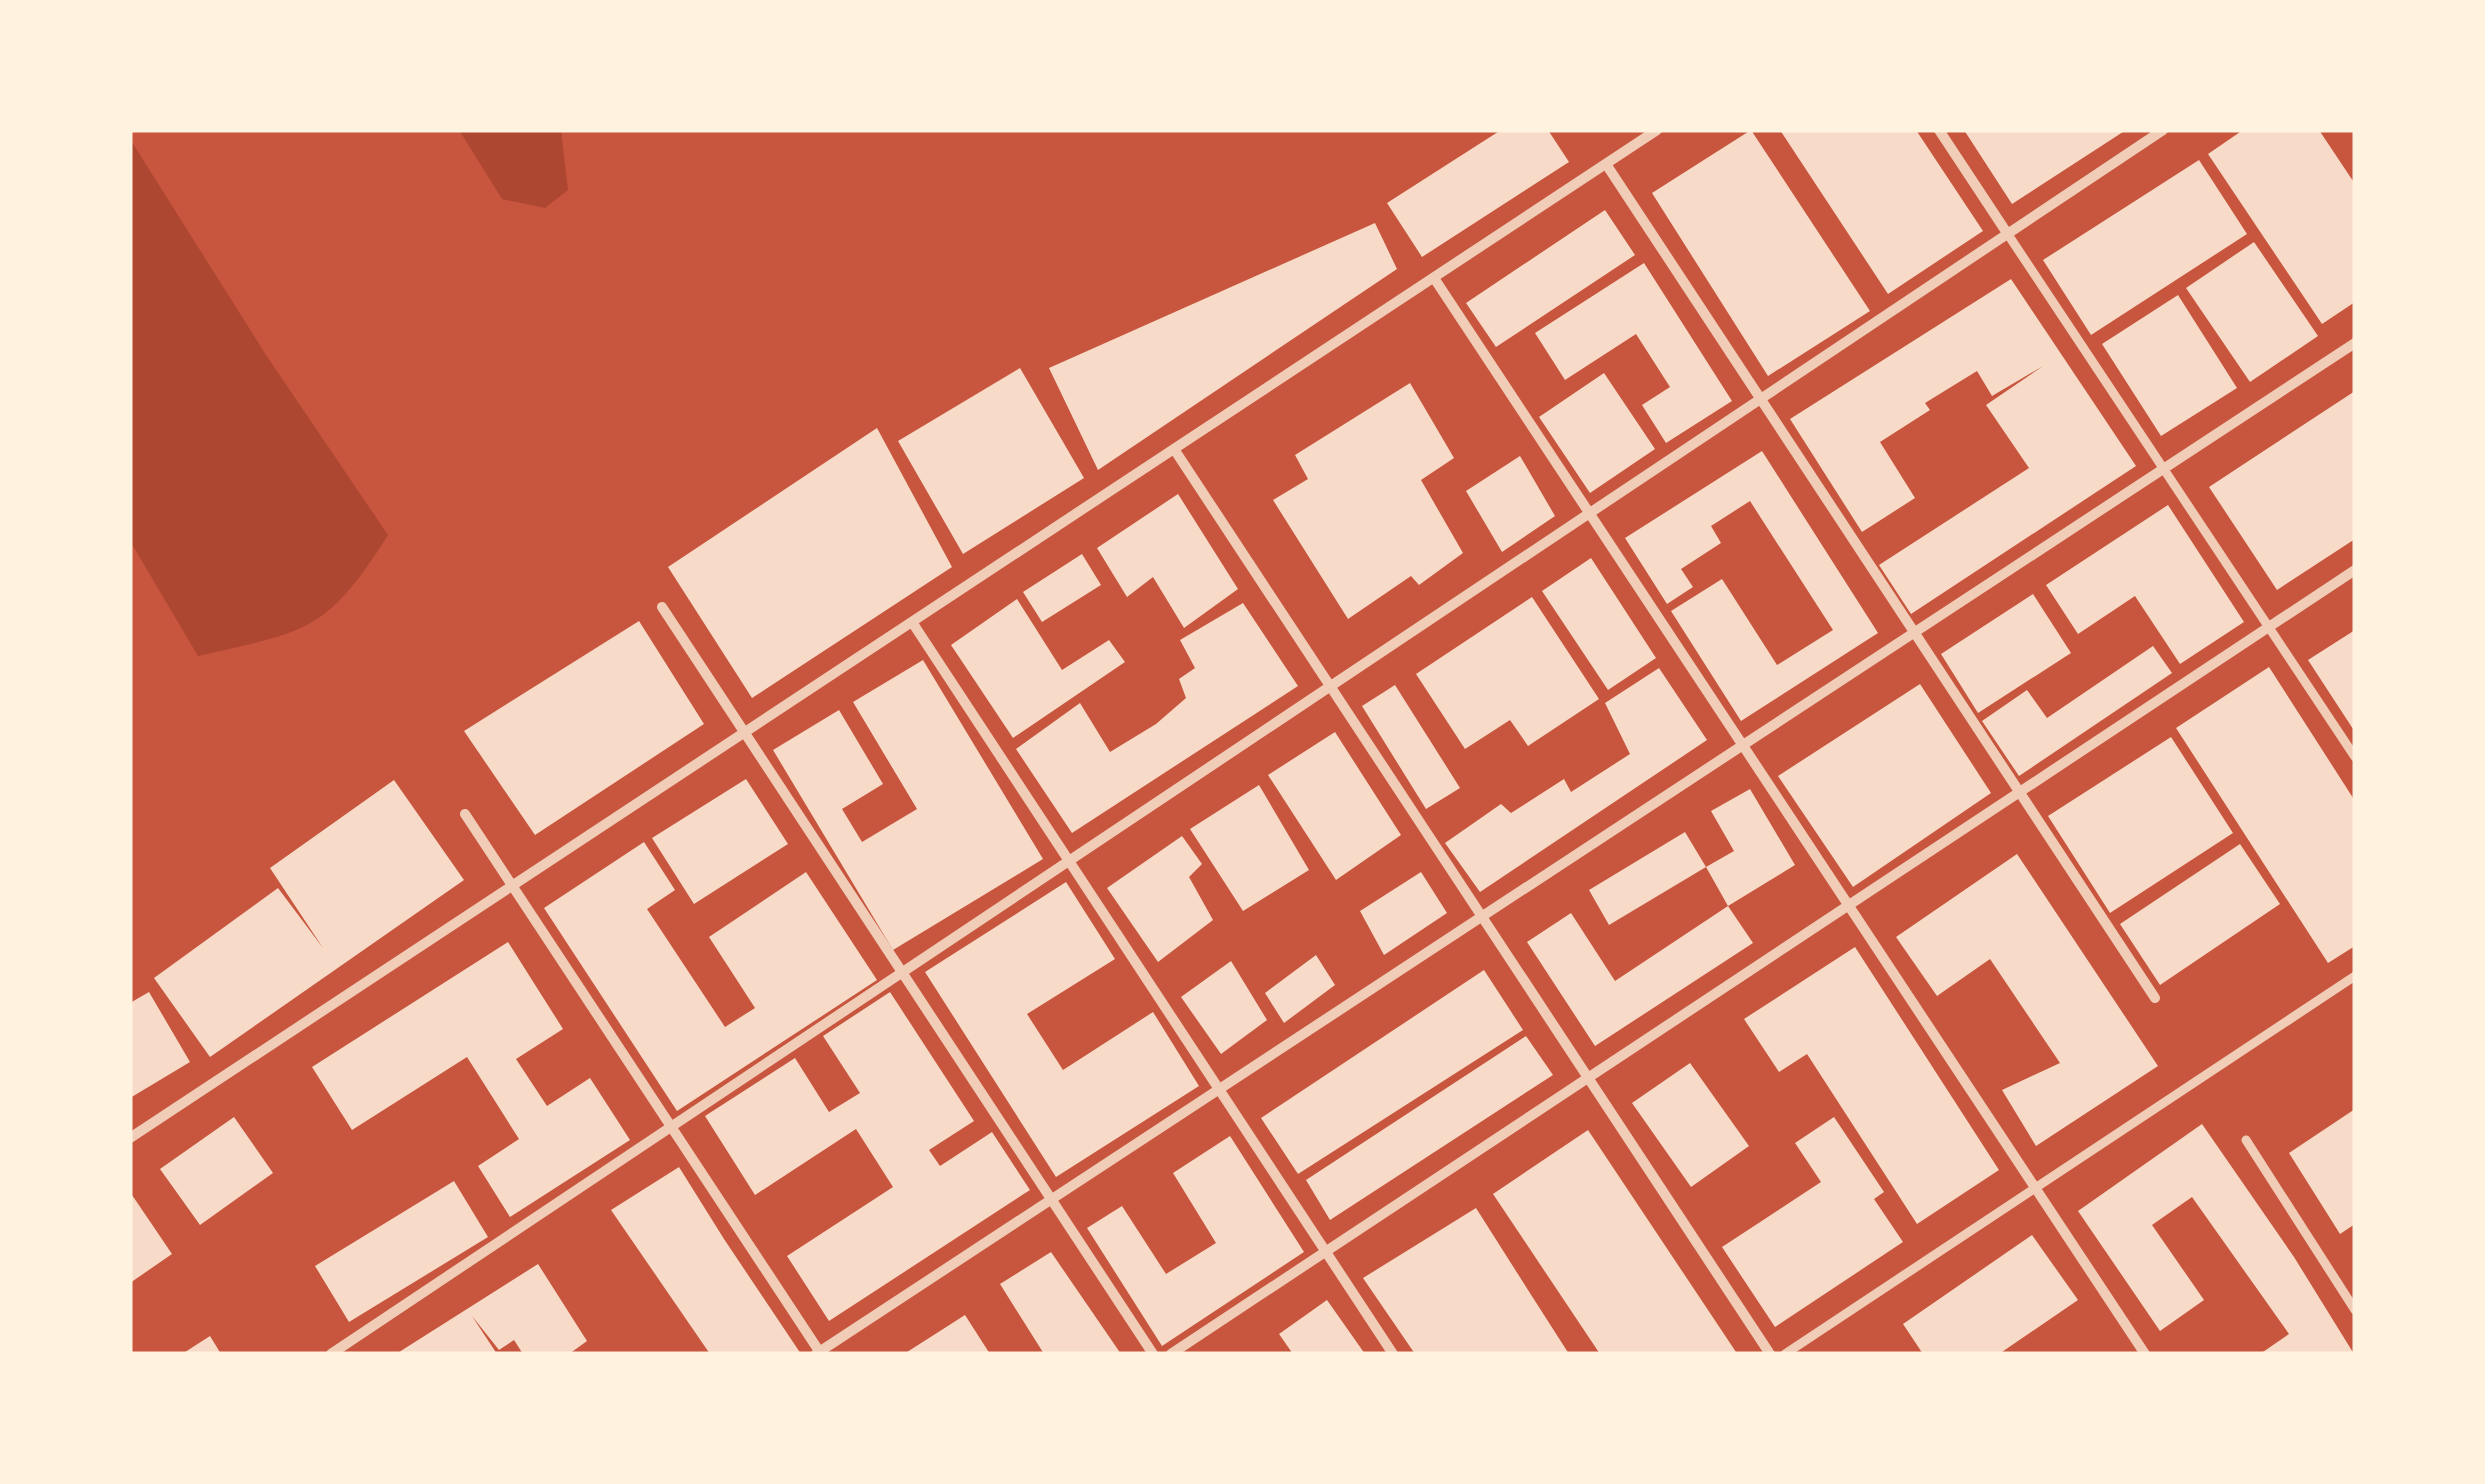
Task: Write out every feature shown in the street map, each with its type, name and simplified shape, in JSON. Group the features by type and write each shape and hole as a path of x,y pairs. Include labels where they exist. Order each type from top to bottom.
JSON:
{"street":[{"path":"130,1138 1657,130"},
{"path":"1939,130 2355,757"},
{"path":"331,1354 2163,130"},
{"path":"1606,164 2154,998"},
{"path":"1434,278 2145,1354"},
{"path":"465,814 819,1353 2355,342"},
{"path":"1174,450 1770,1354"},
{"path":"1171,1354 2355,570"},
{"path":"662,607 1153,1354"},
{"path":"912,622 1394,1354"},
{"path":"1785,1354 2355,976"},
{"path":"2246,1140 2355,1310"}],"shaded area":[{"path":"459,130 561,130 568,190 545,208 502,199"},
{"path":"130,139 266,355 388,535 347,592 311,623 290,633 198,656 130,541"}],"building":[{"path":"1501,130 1548,130 1569,162 1422,257 1387,203"},
{"path":"1751,130 1870,311 1768,376 1652,193"},
{"path":"1780,130 1916,130 1983,231 1888,294"},
{"path":"1964,130 2126,130 2012,204"},
{"path":"2243,130 2319,130 2355,184 2355,302 2322,324 2208,154"},
{"path":"2199,160 2247,234 2091,335 2043,260"},
{"path":"1605,210 1635,255 1496,347 1466,303"},
{"path":"1375,223 1397,269 1098,470 1049,368"},
{"path":"2254,242 2318,336 2250,382 2186,288"},
{"path":"1644,263 1732,401 1666,443 1642,405 1670,387 1636,334 1565,380 1535,333"},
{"path":"2011,279 2136,466 1911,614 1879,565 2029,468 1986,405 2043,366 1992,396 1977,371 1925,403 1930,410 1880,442 1915,498 1862,532 1790,419"},
{"path":"2178,295 2237,388 2161,436 2102,344"},
{"path":"1020,368 1084,478 963,554 898,441"},
{"path":"1604,373 1655,449 1590,493 1539,417"},
{"path":"1410,383 1454,458 1421,480 1463,553 1419,585 1411,576 1348,619 1273,500 1308,479 1295,455"},
{"path":"2355,391 2355,539 2277,590 2209,487"},
{"path":"877,428 952,567 752,698 668,567"},
{"path":"1762,451 1878,633 1741,721 1671,611 1722,579 1777,665 1833,630 1750,501 1711,526 1721,543 1681,569 1693,587 1667,604 1625,538"},
{"path":"1520,456 1555,516 1502,552 1466,491"},
{"path":"1178,494 1238,589 1184,628 1153,577 1127,597 1097,548"},
{"path":"2168,505 2244,622 2180,664 2135,596 2078,634 2046,585"},
{"path":"1082,554 1101,585 1042,622 1023,592"},
{"path":"1591,558 1656,658 1608,690 1542,591"},
{"path":"2033,594 2071,653 1978,713 1941,654"},
{"path":"1532,597 1599,699 1528,746 1510,720 1465,749 1416,674"},
{"path":"1017,599 1062,670 1109,640 1125,662 1013,738 951,645"},
{"path":"1243,603 1298,686 1072,833 1016,749 1080,703 1110,752 1156,724 1186,698 1179,679 1195,668 1180,640"},
{"path":"639,621 704,724 535,835 464,731"},
{"path":"2355,630 2355,732 2308,660"},
{"path":"2153,646 2172,673 2019,776 1982,721 2027,690 2047,718"},
{"path":"923,660 1043,859 893,950 773,750 839,710 883,784 842,809 862,842 917,809 853,702"},
{"path":"2269,667 2355,801 2355,946 2328,963 2176,728"},
{"path":"1659,668 1707,740 1480,892 1445,843 1501,804 1511,813 1564,779 1571,792 1630,754 1605,703"},
{"path":"1920,684 1991,793 1853,887 1778,776"},
{"path":"1395,685 1460,788 1426,809 1362,706"},
{"path":"1335,732 1401,835 1336,880 1268,775"},
{"path":"2171,737 2233,833 2110,913 2048,816"},
{"path":"746,779 788,844 694,904 652,838"},
{"path":"394,780 464,880 210,1057 154,978 278,888 323,948 270,868"},
{"path":"1259,785 1309,870 1243,911 1190,829"},
{"path":"1750,789 1795,865 1728,906 1706,867 1734,851 1711,811"},
{"path":"1685,832 1706,867 1609,925 1589,890"},
{"path":"1182,836 1202,864 1189,877 1213,920 1158,962 1107,888"},
{"path":"644,842 675,890 647,909 725,1027 755,1008 709,937 806,872 877,980 677,1111 544,908"},
{"path":"2240,844 2280,904 2160,985 2120,924"},
{"path":"2017,854 2158,1066 2036,1146 2002,1090 2060,1063 1990,959 1937,996 1896,937"},
{"path":"1421,872 1447,913 1384,955 1360,911"},
{"path":"1066,882 1115,959 1027,1014 1063,1070 1153,1012 1199,1086 1056,1177 925,972"},
{"path":"1728,906 1753,943 1595,1046 1527,942 1571,913 1615,981"},
{"path":"508,942 563,1029 516,1059 547,1106 590,1078 630,1140 510,1217 478,1166 519,1139 467,1057 352,1130 312,1067"},
{"path":"1855,947 1999,1170 1917,1224 1807,1054 1779,1072 1744,1019"},
{"path":"1316,955 1335,985 1284,1023 1265,993"},
{"path":"1231,961 1267,1020 1221,1054 1181,997"},
{"path":"1484,970 1523,1030 1298,1174 1261,1118"},
{"path":"149,992 190,1062 130,1098 130,1003"},
{"path":"890,992 974,1121 929,1150 940,1166 992,1132 1030,1190 829,1321 787,1256 893,1187 856,1129 755,1195 705,1116 795,1058 829,1112 860,1093 823,1036"},
{"path":"1526,1036 1553,1075 1330,1220 1306,1180"},
{"path":"1690,1063 1749,1146 1691,1187 1632,1103"},
{"path":"2355,1109 2355,1224 2340,1234 2289,1153"},
{"path":"234,1117 273,1173 200,1225 160,1169"},
{"path":"1834,1117 1884,1192 1874,1199 1903,1242 1775,1327 1722,1247 1821,1182 1795,1143"},
{"path":"2202,1124 2294,1257 2354,1354 2260,1354 2289,1334 2192,1197 2152,1225 2204,1300 2160,1331 2078,1211"},
{"path":"1588,1130 1736,1352 1733,1354 1600,1354 1493,1194"},
{"path":"1230,1136 1304,1252 1162,1346 1087,1228 1122,1206 1166,1274 1216,1243 1173,1173"},
{"path":"679,1167 801,1354 710,1354 611,1210"},
{"path":"454,1181 488,1237 349,1322 315,1266"},
{"path":"130,1192 172,1254 130,1283"},
{"path":"1476,1208 1569,1354 1415,1354 1363,1278"},
{"path":"2032,1235 2078,1300 1999,1354 1923,1354 1903,1324"},
{"path":"1051,1252 1121,1354 1044,1354 1000,1284"},
{"path":"538,1264 587,1341 569,1354 523,1354 514,1340 499,1350 472,1316 497,1354 396,1354"},
{"path":"1327,1300 1365,1354 1293,1354 1279,1334"},
{"path":"965,1315 990,1354 904,1354"},
{"path":"210,1336 221,1354 182,1354"}]}
